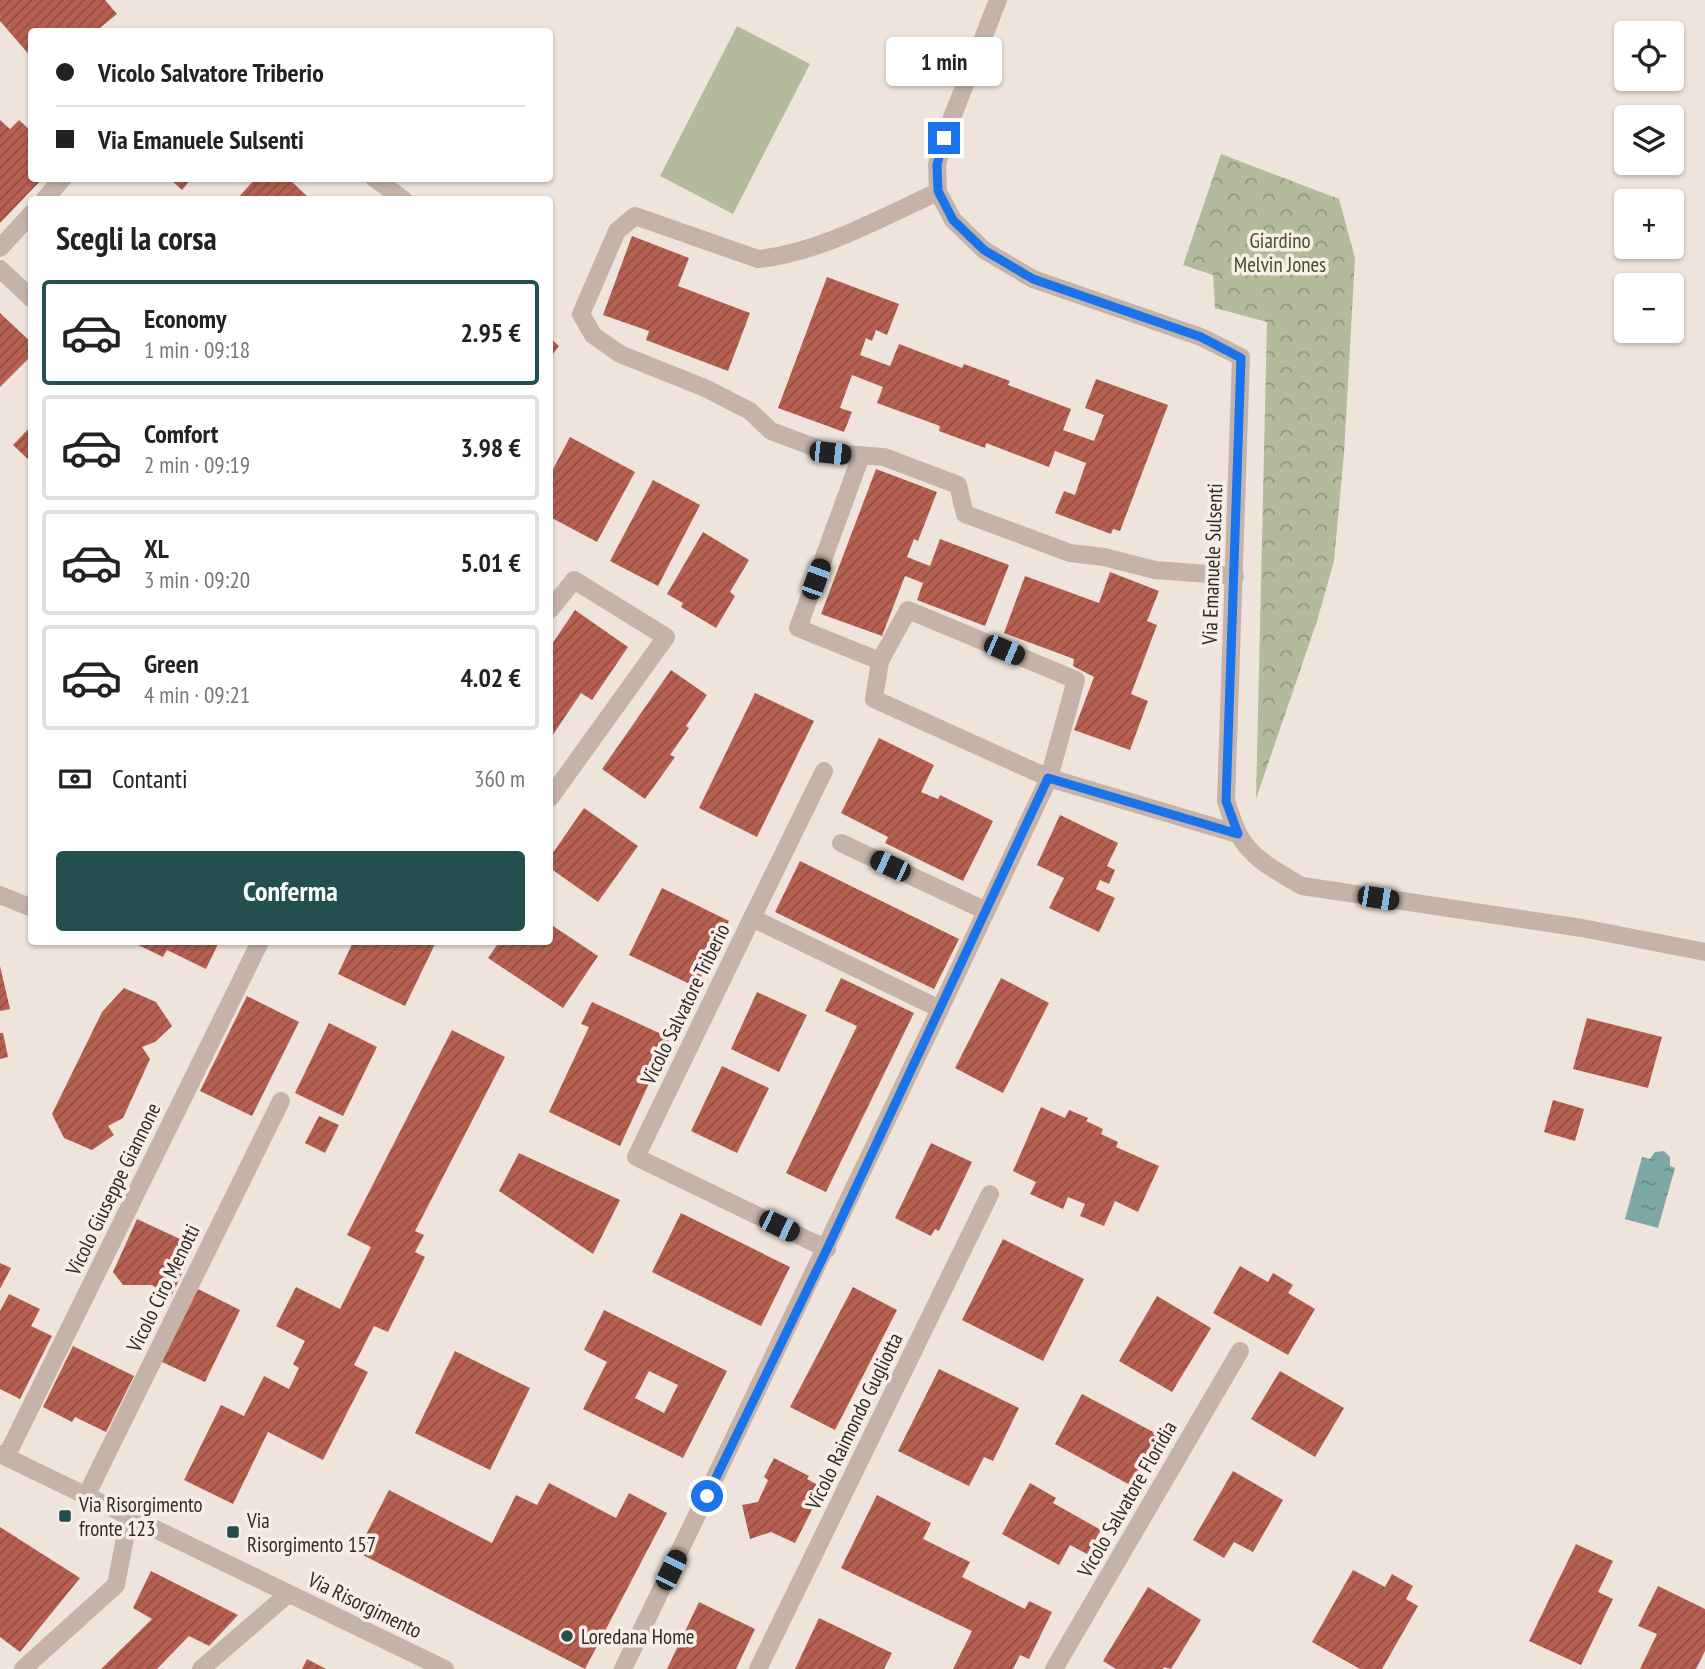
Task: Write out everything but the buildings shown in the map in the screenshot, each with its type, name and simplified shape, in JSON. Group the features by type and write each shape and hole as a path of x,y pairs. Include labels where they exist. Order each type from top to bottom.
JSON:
{"street":[{"path":"998,0 944,138 937,165 938,191 814,247 778,257 758,259 635,216 617,231 582,314 593,335 620,355 705,388 750,411 771,431 830,453 884,457 958,485 965,514 1070,552 1104,557 1155,570 1235,576"},
{"path":"47,196 59,182"},
{"path":"379,182 399,196"},
{"name":"Via Emanuele Sulsenti","path":"938,191 953,220 984,250 1033,279 1201,337 1241,358 1226,801 1238,834 1252,853 1266,865 1302,886 1582,928 1705,952"},
{"path":"0,248 28,217"},
{"path":"0,269 28,295"},
{"path":"861,456 799,628 880,661"},
{"path":"553,606 574,580 666,637 553,794"},
{"path":"623,1669 827,1249 1048,778 1076,680 908,610 880,661 874,699 1048,778 1238,834"},
{"path":"752,918 824,771"},
{"path":"841,843 986,911"},
{"path":"0,895 28,906"},
{"name":"Vicolo Salvatore Triberio","path":"827,1249 636,1157 752,918 940,1009"},
{"name":"Vicolo Giuseppe Giannone","path":"3,1456 258,945"},
{"name":"Vicolo Ciro Menotti","path":"86,1496 281,1101"},
{"name":"Vicolo Raimondo Gugliotta","path":"758,1669 990,1194"},
{"name":"Vicolo Salvatore Floridia","path":"1054,1669 1240,1351"},
{"name":"Via Risorgimento","path":"3,1456 445,1669"},
{"path":"23,1669 116,1585 129,1517"},
{"path":"201,1669 288,1594"}],"green space":[{"path":"737,26 810,64 733,214 660,176"},
{"name":"Giardino Melvin Jones","path":"1221,154 1339,199 1355,258 1344,454 1334,561 1317,621 1256,799 1267,322 1215,308 1213,275 1183,265"}],"water":[{"path":"1664,1151 1670,1157 1670,1166 1675,1168 1658,1228 1625,1219 1642,1157 1650,1159 1655,1152"}],"place":[{"name":"Via Risorgimento fronte 123","path":"65,1516"},
{"name":"Via Risorgimento 157","path":"233,1532"},
{"name":"Loredana Home","path":"567,1636"}],"route":[{"path":"707,1496 827,1249 1048,778 1238,834 1226,801 1241,358 1201,337 1033,279 984,250 953,220 938,191 937,165 944,138"}]}
